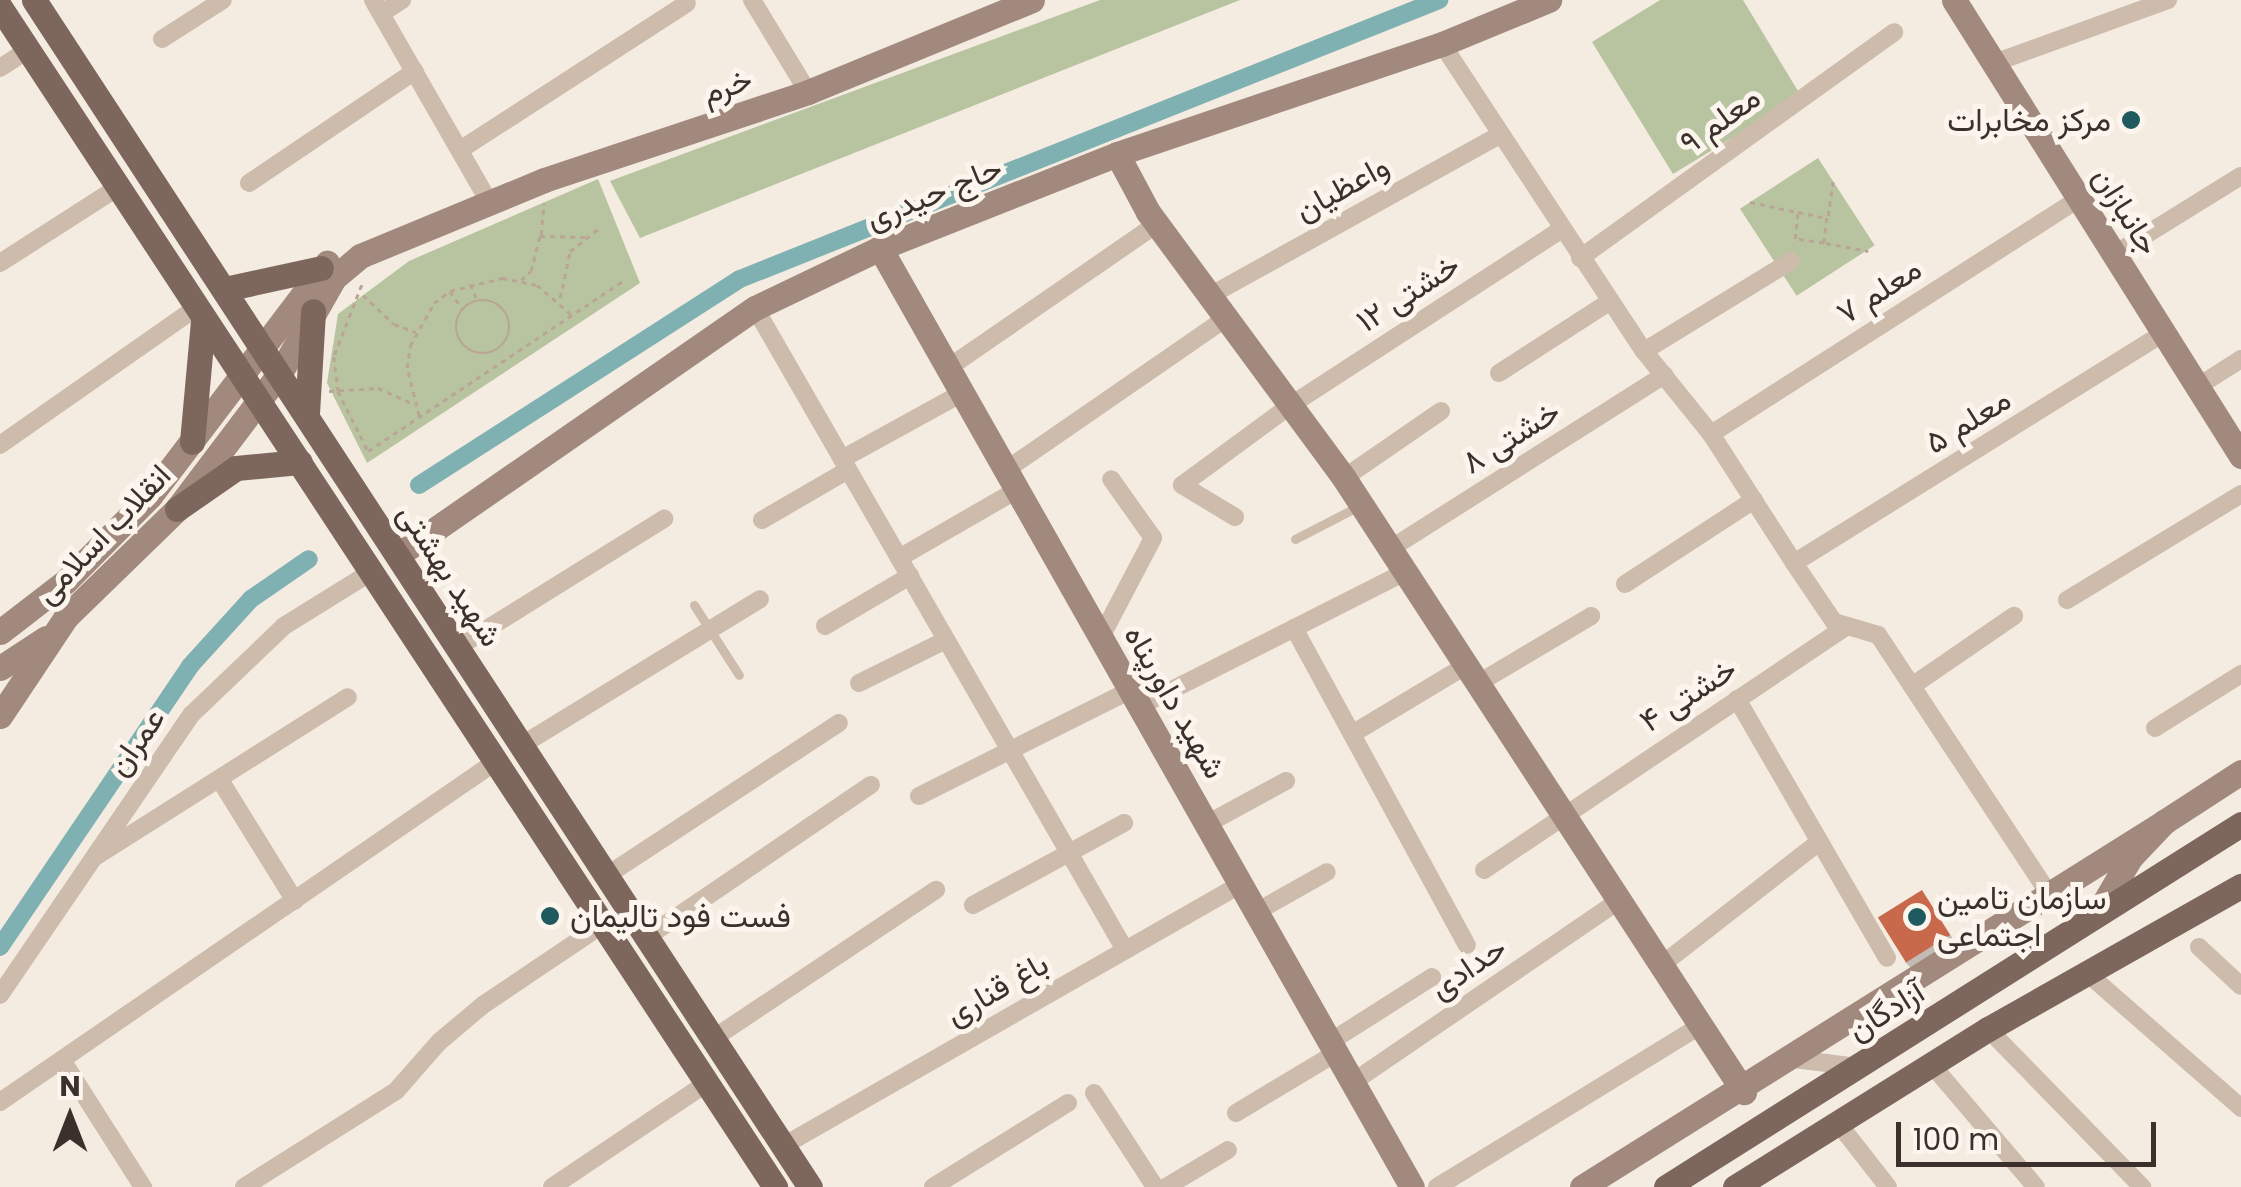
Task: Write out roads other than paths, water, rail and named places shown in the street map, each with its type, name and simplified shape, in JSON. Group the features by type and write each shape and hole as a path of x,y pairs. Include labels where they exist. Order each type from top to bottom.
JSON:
{"main road":[{"name":"شهید بهشتی","path":"34,0 650,934 810,1187"},
{"name":"شهید بهشتی","path":"0,7 770,1184"},
{"path":"74,120 101,103"},
{"path":"225,289 321,268"},
{"path":"307,414 313,311"},
{"path":"192,442 199,314"},
{"path":"178,508 236,468 300,462"},
{"name":"آزادگان","path":"1666,1187 2241,824"},
{"path":"1736,1187 1980,1034 2241,886"},
{"path":"1980,1034 1946,1044 1941,1030 2022,970 2036,954"}],"street":[{"path":"162,39 224,0"},
{"path":"402,0 378,7 489,202"},
{"path":"752,0 808,92"},
{"name":"خرم","path":"280,373 334,278 360,256 544,180 808,92 1032,0"},
{"name":"حاج حیدری","path":"398,555 754,308 880,248 1117,154 1442,44 1550,0"},
{"name":"جانبازان","path":"1954,0 2241,456"},
{"path":"1994,64 2168,0"},
{"path":"460,150 687,3"},
{"name":"معلم ۹","path":"1580,258 1894,32"},
{"path":"1442,44 1609,302 1644,352 1712,434 1799,561 1834,622 1878,635 2051,897"},
{"path":"0,68 28,50"},
{"path":"249,183 415,71"},
{"name":"واعظیان","path":"1213,294 1500,134"},
{"path":"1117,154 1158,224 1213,294 1288,408 1344,478 1698,1027 1744,1092"},
{"path":"2114,254 2241,176"},
{"path":"0,264 117,188"},
{"name":"معلم ۷","path":"1712,434 2080,198"},
{"name":"خرم","path":"0,632 66,582 150,496 321,268 358,245 439,221"},
{"path":"948,368 1158,224"},
{"name":"خشتی ۱۲","path":"1235,518 1182,485 1288,408 1562,229"},
{"name":"شهید داورپناه","path":"880,248 1412,1187"},
{"path":"1644,352 1791,261"},
{"path":"1499,373 1609,302"},
{"path":"754,308 1126,950"},
{"path":"0,445 199,314"},
{"path":"899,558 1012,480 1228,317"},
{"name":"معلم ۵","path":"1799,561 2164,333"},
{"path":"2197,386 2241,358"},
{"name":"انقلاب اسلامی","path":"0,716 53,634 178,508 280,373"},
{"name":"خشتی ۸","path":"1390,549 1664,375"},
{"path":"762,520 962,393"},
{"path":"1344,478 1441,412"},
{"path":"1101,637 1152,538 1111,479"},
{"path":"2067,600 2241,494"},
{"path":"1625,584 1754,500"},
{"path":"458,647 664,519"},
{"name":"عمران","path":"0,995 192,714 234,667 284,626 371,572"},
{"path":"919,796 1010,750 1294,628 1405,572"},
{"path":"825,626 910,576"},
{"path":"522,745 760,599"},
{"path":"1352,734 1591,616"},
{"path":"1912,686 2014,616"},
{"name":"خشتی ۴","path":"1484,870 1847,626"},
{"path":"1294,628 1467,945"},
{"path":"0,668 53,634"},
{"path":"859,684 946,640"},
{"path":"2154,728 2241,674"},
{"path":"88,862 348,697"},
{"path":"1737,699 1887,958"},
{"path":"610,874 839,723"},
{"path":"0,1102 494,762"},
{"path":"1582,1187 1744,1092 2241,772"},
{"path":"220,780 295,901"},
{"path":"1207,824 1286,781"},
{"path":"650,934 871,785"},
{"path":"2098,913 2130,858 2164,822"},
{"path":"973,905 1124,823"},
{"path":"1659,967 1820,842"},
{"path":"1256,912 1327,872"},
{"name":"باغ قناری","path":"783,1146 1241,884"},
{"path":"714,1038 936,890"},
{"name":"حدادی","path":"1353,1082 1618,902"},
{"path":"244,1187 396,1091 483,1006 602,924"},
{"path":"2198,948 2241,986"},
{"path":"2087,973 2241,1108"},
{"path":"1236,1113 1432,977"},
{"path":"1438,1187 1698,1027"},
{"path":"1980,1034 2142,1187"},
{"path":"1794,1059 1859,1067"},
{"path":"62,1060 143,1187"},
{"path":"1932,1064 2036,1187"},
{"path":"552,1187 707,1083"},
{"path":"1094,1093 1154,1187"},
{"path":"934,1187 1068,1103"},
{"path":"1838,1123 1888,1187"},
{"path":"1166,1187 1228,1150"}],"lane":[{"path":"1296,539 1361,504"},
{"path":"694,605 738,675"}],"waterway":[{"path":"419,485 740,279 1439,0"},
{"path":"0,947 190,666 251,599 309,559"}],"place":[{"name":"مرکز مخابرات","path":"2131,120"},
{"name":"فست فود تالیمان","path":"550,916"},
{"name":"سازمان تامین اجتماعی","path":"1917,917"}]}
